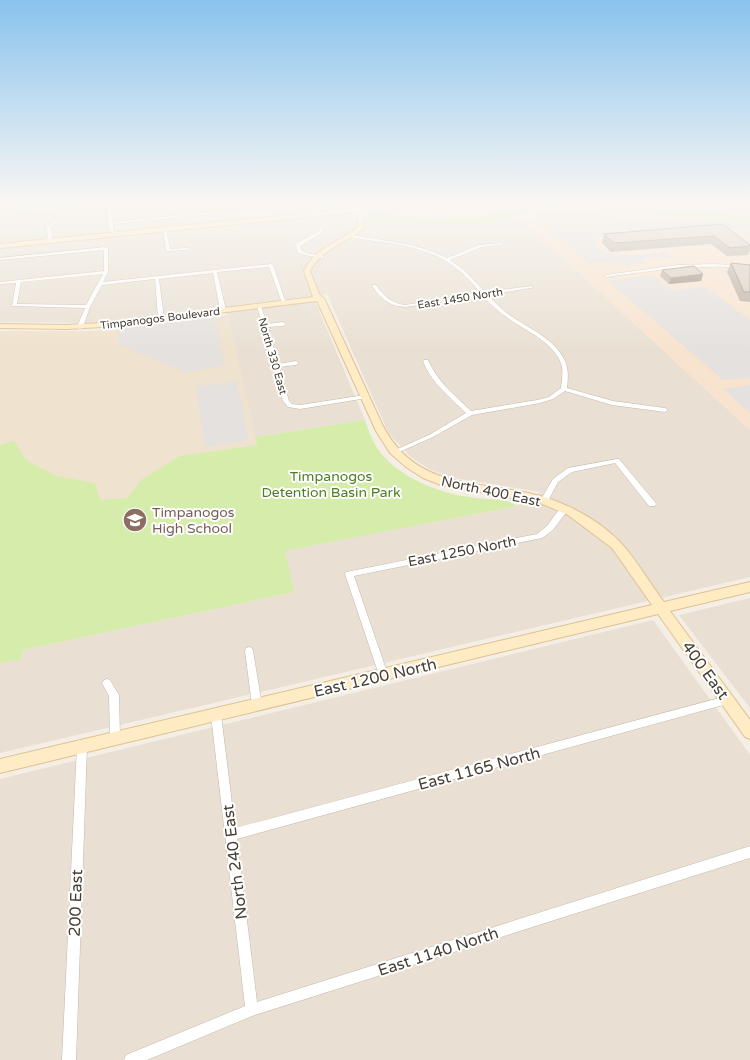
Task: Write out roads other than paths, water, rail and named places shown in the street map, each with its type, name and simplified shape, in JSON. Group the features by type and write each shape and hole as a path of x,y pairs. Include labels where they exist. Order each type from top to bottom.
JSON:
{"street":[{"path":"0,259 73,251"},
{"path":"80,327 106,272 106,251"},
{"path":"301,251 304,254 318,256"},
{"path":"320,298 316,295 307,271 318,256 327,251"},
{"path":"428,251 448,259 471,277 501,311 545,339 562,362 566,373 564,389"},
{"path":"448,259 468,251"},
{"path":"606,276 691,265 718,264 750,267"},
{"path":"101,284 271,265 284,303"},
{"path":"0,283 106,272"},
{"path":"215,272 223,310"},
{"path":"157,278 161,318"},
{"path":"19,281 14,305 88,307"},
{"name":"East 1450 North","path":"374,286 385,301 396,306 414,306 530,287"},
{"name":"Timpanogos Boulevard","path":"0,326 80,327 320,298"},
{"name":"North 400 East","path":"320,298 383,436 395,452 411,467 432,478 450,484 544,501 564,509 595,527 616,545 662,608"},
{"name":"North 330 East","path":"259,306 286,401 290,406 300,407 365,397"},
{"path":"265,326 284,324"},
{"path":"426,361 427,367 437,381 470,413"},
{"path":"276,366 296,363"},
{"path":"395,452 431,436 470,413 548,399 564,389 612,403 664,410"},
{"path":"544,501 555,481 570,470 617,462 652,504"},
{"name":"East 1250 North","path":"383,675 349,574 539,536 550,528 564,509"},
{"name":"East 1200 North","path":"0,766 750,587"},
{"name":"400 East","path":"662,608 750,732"},
{"path":"249,651 257,705"},
{"path":"107,682 114,695 115,738"},
{"name":"East 1165 North","path":"231,836 727,700"},
{"name":"North 240 East","path":"216,715 252,1010"},
{"name":"200 East","path":"69,1060 82,747"},
{"name":"East 1140 North","path":"130,1060 252,1010 750,852"}],"place":[{"name":"Timpanogos High School","path":"135,520"}],"park label":[{"name":"Timpanogos Detention Basin Park","path":"331,484"}]}
